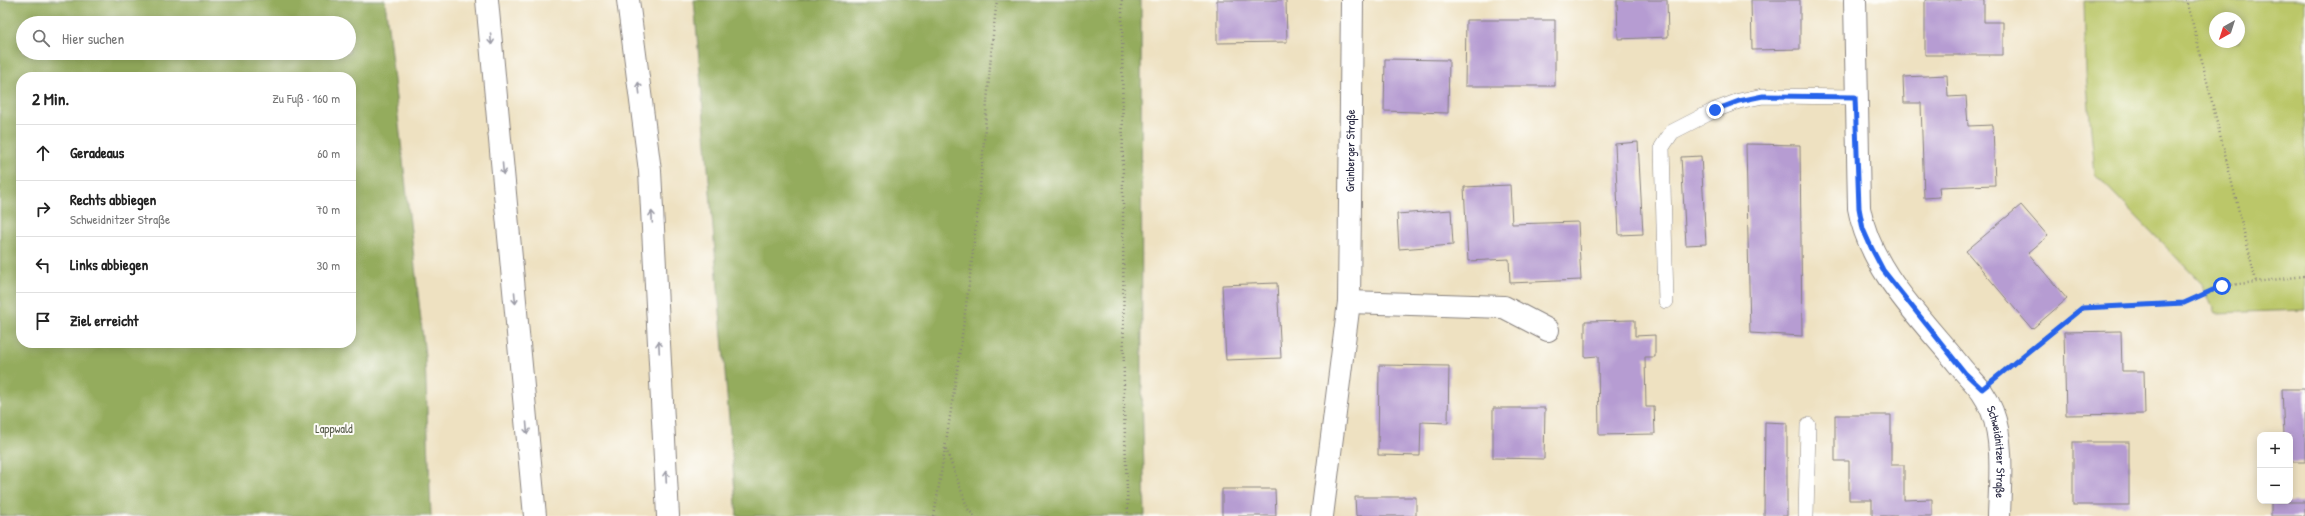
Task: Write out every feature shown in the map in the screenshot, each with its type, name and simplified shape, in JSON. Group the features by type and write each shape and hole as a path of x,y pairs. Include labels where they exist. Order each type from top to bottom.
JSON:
{"main road":[{"path":"487,0 535,516"},
{"path":"628,0 650,171 668,516"},
{"name":"Grünberger Straße","path":"1322,516 1349,302 1352,0"},
{"name":"Schweidnitzer Straße","path":"1855,0 1855,97 1859,208 1863,229 1883,270 1965,373 1982,389 1998,431 1999,516"},
{"path":"1349,302 1504,308 1548,330"}],"lane":[{"path":"1666,301 1662,147 1672,132 1715,110 1739,101 1763,96 1855,97"},
{"path":"1806,516 1808,425"}],"path":[{"path":"934,516 945,447 980,187 989,58 997,0"},
{"path":"1122,0 1124,410 1128,516"},
{"path":"2187,0 2256,281"},
{"path":"1982,389 2082,308 2184,303 2222,286 2305,276"},
{"path":"945,447 968,509 974,516"}],"green space":[{"name":"Lappwald","path":"0,0 385,0 425,356 431,516 0,516"},
{"path":"694,0 1141,0 1142,388 1145,516 737,516"},
{"path":"2305,0 2305,310 2215,313 2202,284 2095,174 2086,74 2084,1"}],"building":[{"path":"1217,0 1286,0 1287,42 1217,43"},
{"path":"1617,0 1667,0 1668,37 1618,39"},
{"path":"1751,0 1800,0 1800,49 1752,50"},
{"path":"1925,0 1984,0 1984,22 2003,22 2003,55 1925,55"},
{"path":"1466,20 1555,20 1555,86 1465,86"},
{"path":"1385,59 1449,60 1448,113 1384,111"},
{"path":"1947,75 1948,97 1966,96 1968,126 1993,125 1995,185 1939,187 1940,197 1924,198 1921,103 1904,103 1903,77"},
{"path":"1638,142 1643,234 1619,235 1615,144"},
{"path":"1746,144 1800,145 1802,336 1750,333"},
{"path":"1701,156 1706,244 1686,245 1681,157"},
{"path":"1510,185 1512,224 1578,222 1581,280 1510,283 1509,259 1468,261 1464,187"},
{"path":"2021,205 2048,236 2028,253 2067,299 2032,329 1966,251"},
{"path":"1451,210 1453,245 1399,249 1397,214"},
{"path":"1277,283 1281,358 1226,360 1222,285"},
{"path":"1635,320 1635,336 1655,335 1655,357 1645,357 1646,407 1654,407 1655,434 1599,435 1598,356 1585,357 1585,321"},
{"path":"2121,331 2122,371 2144,371 2145,414 2066,415 2064,332"},
{"path":"1379,365 1449,366 1448,423 1421,422 1420,456 1378,455"},
{"path":"2282,389 2305,389 2305,462 2293,462 2293,432 2284,432"},
{"path":"1493,408 1545,408 1544,459 1493,458"},
{"path":"1835,415 1891,415 1891,465 1904,465 1904,500 1932,499 1932,516 1872,516 1872,500 1849,500 1849,461 1835,461"},
{"path":"1765,422 1787,423 1787,516 1764,516"},
{"path":"2073,442 2129,442 2129,505 2073,505"},
{"path":"1222,489 1275,489 1276,516 1222,516"},
{"path":"1355,497 1416,497 1416,516 1356,516"},
{"path":"2293,502 2305,502 2305,516 2271,516 2271,504 2293,504"}],"route":[{"path":"1715,110 1739,101 1763,96 1855,97 1859,208 1863,229 1883,270 1965,373 1982,389 2082,308 2184,303 2222,286"}]}
